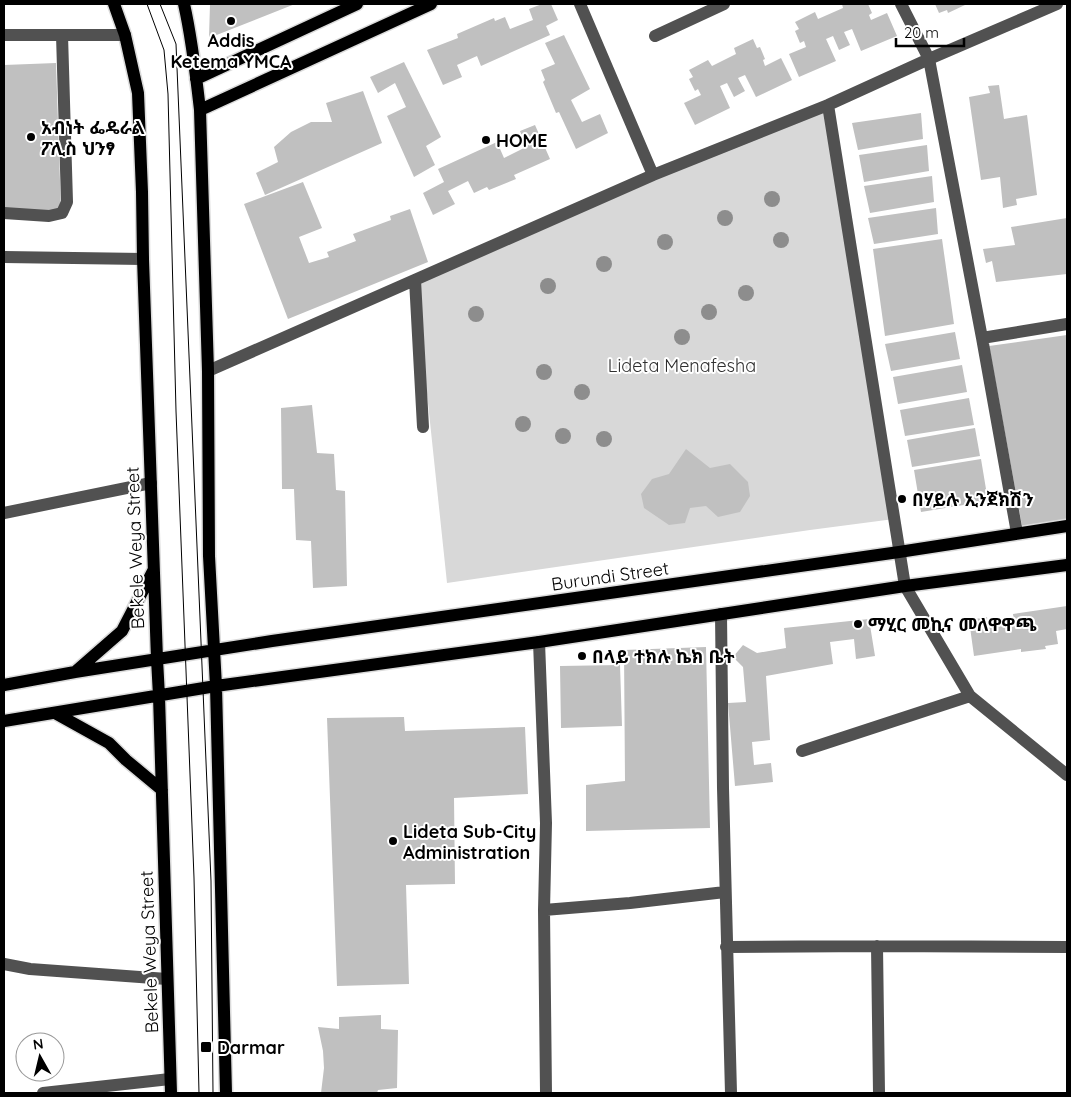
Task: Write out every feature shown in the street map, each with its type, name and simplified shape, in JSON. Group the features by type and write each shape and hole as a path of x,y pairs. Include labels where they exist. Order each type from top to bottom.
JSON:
{"main road":[{"name":"Bekele Weya Street","path":"114,4 125,36 138,93 171,1093"},
{"path":"184,4 200,110 208,371 209,556 216,686 226,1093"},
{"path":"196,79 357,4"},
{"path":"200,110 431,4"},
{"name":"Burundi Street","path":"4,685 272,641 899,552 1067,526"},
{"path":"4,721 216,686 539,642 905,586 1067,565"},
{"path":"75,672 122,630 154,570"},
{"path":"55,713 109,743 162,790"}],"street":[{"path":"580,4 653,175"},
{"path":"655,36 724,4"},
{"path":"901,4 929,59 982,338 1016,533"},
{"path":"208,371 653,175 828,105 1057,4"},
{"path":"4,213 49,216 62,213 67,202 62,34"},
{"path":"4,35 125,36"},
{"path":"828,105 905,586 970,696 1067,775"},
{"path":"4,257 142,259"},
{"path":"415,280 424,427"},
{"path":"982,338 1067,324"},
{"path":"4,513 150,483"},
{"path":"720,614 730,1093"},
{"path":"539,642 546,823 544,910 546,1093"},
{"path":"802,751 970,696"},
{"path":"544,910 630,903 725,892"},
{"path":"877,946 879,1093"},
{"path":"726,947 1067,947"},
{"path":"4,964 30,969 167,979"},
{"path":"43,1093 170,1079"}],"green space":[{"name":"Lideta Menafesha","path":"828,105 894,519 447,583 415,280"}],"building":[{"name":"Addis Ketema YMCA","path":"210,4 295,4 209,38"},
{"path":"542,4 551,4 558,20 546,26 550,35 481,66 477,56 457,65 462,77 443,85 427,50 458,38 457,34 494,18 495,21 505,17 510,29 533,20 529,9"},
{"path":"842,4 868,4 872,13 869,15 871,20 887,13 897,36 861,51 852,29 844,32 850,45 839,50 833,36 826,39 836,61 799,77 789,54 806,47 804,41 800,43 795,31 799,29 795,22 815,12 818,19 843,8"},
{"path":"935,4 965,5 948,13 947,10 939,13"},
{"path":"564,35 590,89 571,100 582,122 600,114 608,133 576,149 559,112 556,113 543,82 545,80 541,70 555,64 545,43"},
{"path":"753,39 757,48 760,47 765,59 763,60 765,66 781,58 792,80 756,97 745,75 738,78 745,91 734,97 727,83 720,86 730,108 695,125 684,103 701,95 698,89 695,91 689,79 693,77 689,70 708,60 712,66 736,54 734,48"},
{"path":"404,62 441,137 426,146 435,165 414,177 387,116 406,107 395,83 378,93 370,77"},
{"name":"አብነት ፌዴራል ፖሊስ ህንፃ","path":"56,63 61,210 4,212 4,65"},
{"path":"999,85 1004,119 1027,115 1037,195 1016,199 1017,205 1003,208 1000,177 981,180 969,97 990,93 988,86"},
{"path":"363,91 382,143 265,195 256,173 278,162 274,147 291,132 311,122 332,122 326,103"},
{"path":"921,113 923,139 858,150 852,123"},
{"path":"535,125 550,159 514,175 516,179 489,190 487,187 474,193 468,181 448,191 455,204 433,215 423,193 444,182 438,169 497,142 504,158 526,147 520,131"},
{"path":"927,145 929,171 864,182 859,155"},
{"path":"932,176 934,202 870,213 864,186"},
{"path":"303,182 322,228 299,237 309,263 329,257 327,252 356,241 353,234 391,220 390,216 410,209 428,262 288,319 244,204"},
{"path":"936,208 938,234 874,244 868,218"},
{"path":"1067,218 1067,274 996,282 992,261 986,263 983,249 1015,245 1011,227"},
{"path":"942,239 954,324 885,336 873,249"},
{"path":"955,332 960,359 891,371 885,344"},
{"path":"1067,335 1067,519 1022,526 989,346"},
{"path":"962,365 967,392 898,404 893,377"},
{"path":"969,398 974,425 905,436 900,410"},
{"path":"312,405 317,453 334,454 336,490 345,491 347,586 313,588 311,541 296,540 294,489 282,489 281,408"},
{"path":"975,428 980,456 912,467 907,440"},
{"path":"686,449 710,468 730,464 748,482 750,496 740,512 718,517 706,506 690,508 685,523 669,525 644,508 641,494 652,479 669,474"},
{"path":"981,459 988,501 921,512 914,470"},
{"path":"1067,606 1067,629 1056,631 1058,644 1045,646 1046,649 1021,652 1021,649 974,656 969,620 987,617 988,624 1014,621 1013,614"},
{"path":"869,619 875,656 856,659 854,639 830,642 833,664 766,676 770,740 752,742 754,765 771,763 773,782 735,786 728,703 746,702 743,667 733,657 743,645 757,653 786,648 784,628"},
{"path":"706,647 710,828 586,831 586,785 625,781 624,650"},
{"path":"620,665 622,726 561,728 560,666"},
{"name":"Lideta Sub-City Administration","path":"404,717 405,731 525,727 528,794 454,798 455,884 406,885 409,984 337,986 327,718"},
{"path":"381,1015 381,1029 398,1030 397,1088 378,1090 377,1093 321,1093 324,1068 318,1027 339,1029 339,1017"}],"tram line":[{"path":"147,4 164,50 168,94 176,411 194,878 199,1093"},
{"path":"160,4 176,44 211,881 213,1093"}],"place":[{"name":"Addis Ketema YMCA","path":"231,21"},
{"name":"አብነት ፌዴራል ፖሊስ ህንፃ","path":"31,137"},
{"name":"HOME","path":"486,140"},
{"name":"በሃይሉ ኢንጀክሽን","path":"902,499"},
{"name":"ማሂር መኪና መለዋዋጫ","path":"858,624"},
{"name":"በላይ ተክሉ ኬክ ቤት","path":"582,656"},
{"name":"Lideta Sub-City Administration","path":"393,841"},
{"name":"Darmar","path":"206,1047"}]}
